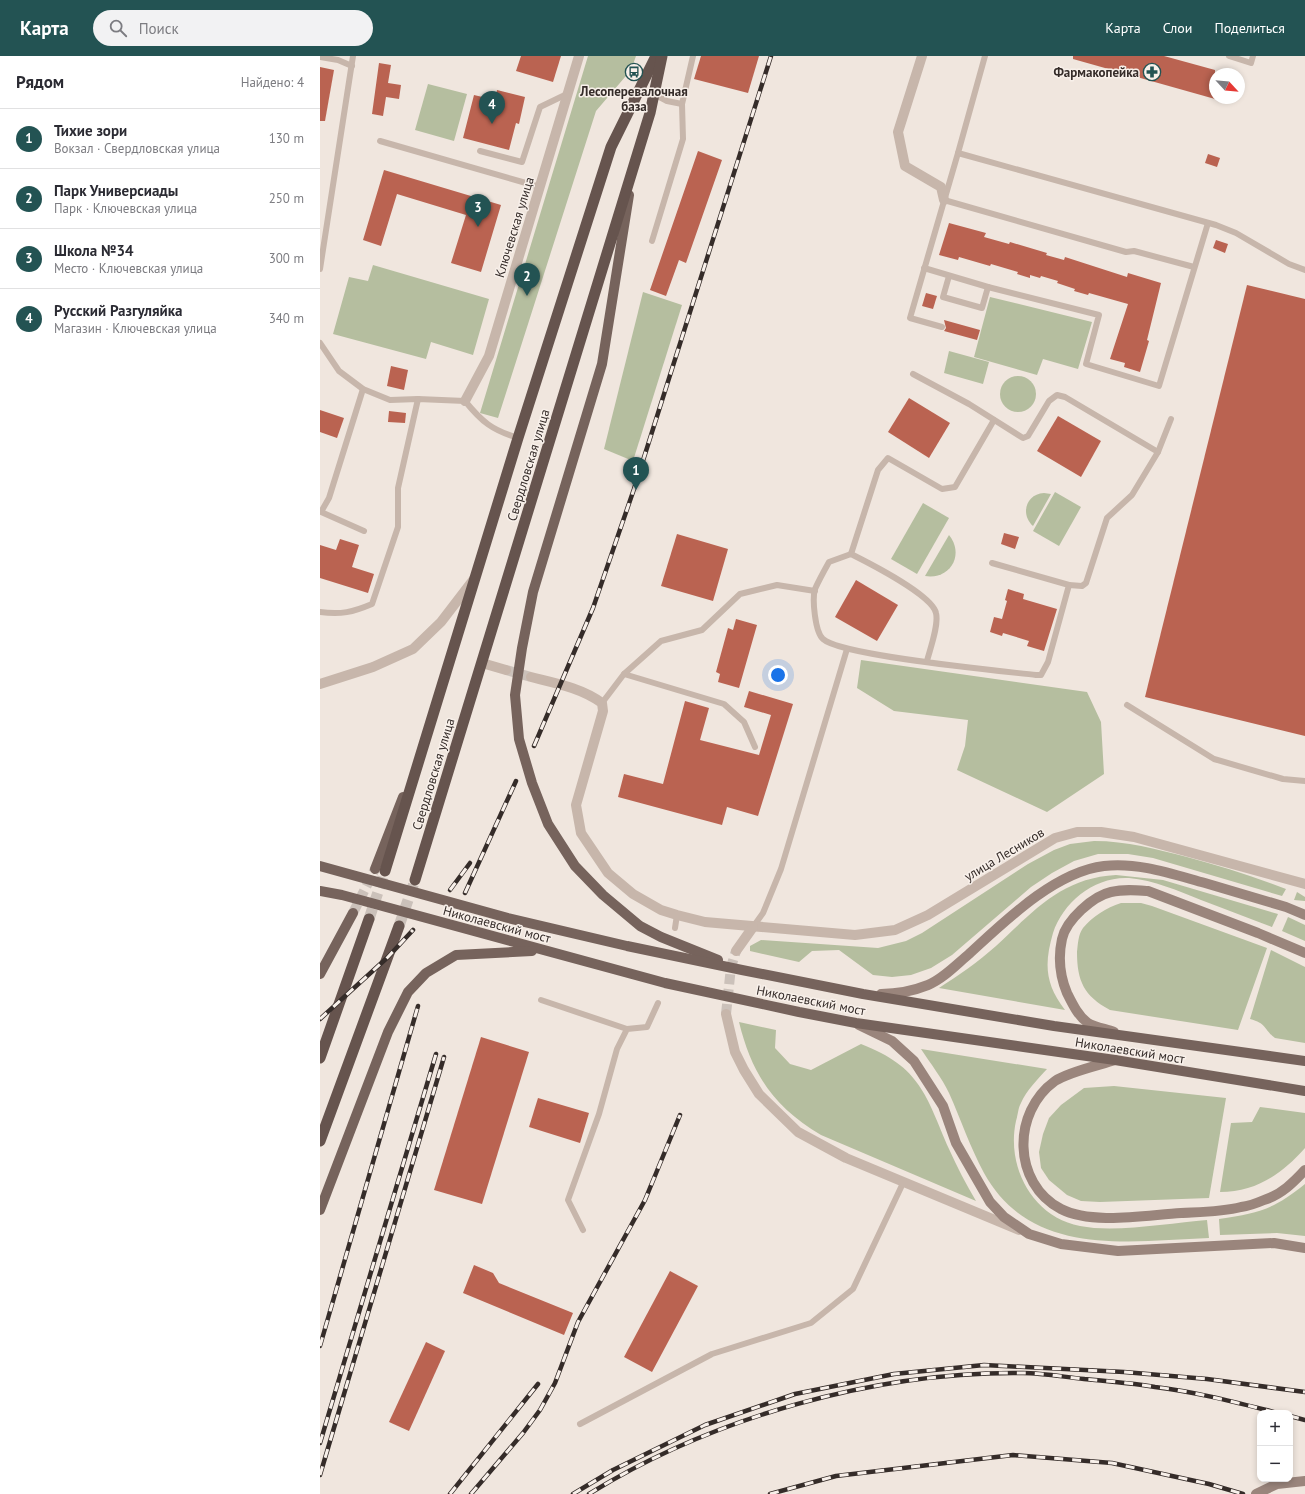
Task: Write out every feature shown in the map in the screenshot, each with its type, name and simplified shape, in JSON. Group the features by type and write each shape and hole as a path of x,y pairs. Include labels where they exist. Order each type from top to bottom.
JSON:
{"highway":[{"name":"Свердловская улица","path":"380,870 424,741 518,438 611,147 656,56"},
{"name":"Свердловская улица","path":"415,880 650,113 662,56"},
{"path":"320,1058 369,919"},
{"path":"320,1141 399,926"}],"main road":[{"path":"633,166 602,364 533,592 515,695 519,739 532,783 548,824 575,866 603,895 640,926 661,937 742,970"},
{"name":"Николаевский мост","path":"320,866 508,918 627,946 863,994 1054,1026 1121,1034 1305,1061"},
{"path":"863,994 897,994 930,985 954,967 1019,909 1049,888 1081,872 1104,866 1135,867 1165,872 1286,907 1305,915"},
{"path":"1121,1034 1088,1023 1074,1008 1063,982 1060,964 1062,937 1072,920 1088,902 1098,897 1110,892 1130,889 1148,892 1258,933 1305,953"},
{"name":"Николаевский мост","path":"320,891 342,895 543,951 666,983 856,1023 1116,1060 1305,1091"},
{"path":"320,974 353,913"},
{"path":"320,1210 388,1032 408,992 426,973 456,955 543,951"},
{"path":"856,1023 892,1041 914,1061 943,1106 956,1143 990,1202 1004,1217 1029,1234 1061,1244 1118,1251 1274,1243 1305,1248"},
{"path":"1116,1060 1056,1081 1039,1098 1028,1114 1023,1143 1026,1163 1034,1185 1049,1200 1061,1208 1074,1214 1110,1217 1240,1208 1266,1200 1279,1193 1305,1170"},
{"path":"1256,1494 1277,1484 1305,1481"}],"street":[{"name":"Ключевская улица","path":"465,402 489,356 578,56"},
{"path":"922,56 898,132 905,166 941,187 944,200"},
{"path":"320,684 373,668 413,649 441,622 475,578"},
{"path":"482,663 506,670"},
{"path":"531,677 562,684 594,697 602,703"},
{"name":"улица Лесников","path":"602,703 603,711 576,805 581,833 608,873 633,894 661,910 678,916 705,922 855,935 895,930 928,915 1055,838 1077,832 1101,832 1134,837 1300,883 1305,888"},
{"path":"736,951 753,926"},
{"path":"726,1014 735,1052 744,1070 759,1094 798,1132 846,1158 1029,1234"}],"lane":[{"path":"320,269 353,56"},
{"path":"652,240 682,139 682,104 692,56"},
{"path":"942,327 910,318 985,56"},
{"path":"1229,56 1251,63 1253,56"},
{"path":"320,57 338,60 352,66"},
{"path":"480,151 522,162 540,107 567,94"},
{"path":"654,94 667,101 682,104"},
{"path":"380,141 540,187"},
{"path":"958,153 1208,223 1236,233 1289,264 1305,270"},
{"path":"944,200 1126,252 1134,250 1194,267"},
{"path":"924,268 988,287 1099,314 1086,364 1159,386 1208,223"},
{"path":"949,276 943,297 982,308 988,287"},
{"path":"320,343 339,371 363,389 390,400 418,399 465,402 479,418 499,432 518,438"},
{"path":"914,374 1023,438 1028,436 1048,401 1057,395 1065,397 1158,452"},
{"path":"363,389 329,498 321,512 364,531"},
{"path":"320,612 354,612 372,604 398,527 398,488 418,399"},
{"path":"851,554 878,470 888,458 942,489 950,489 955,487 994,420"},
{"path":"992,563 1068,585 1082,586 1086,583 1108,518 1132,495 1158,452 1172,420"},
{"path":"927,661 937,621 935,609 916,590 851,554 829,562 815,591 816,627 823,640 847,649 927,661 1042,675 1048,662 1068,585"},
{"path":"602,703 624,674 661,641 702,630 740,594 777,585 815,591"},
{"path":"753,926 763,913 781,869 847,649"},
{"path":"624,674 724,704 744,722 755,747"},
{"path":"1127,705 1214,759 1283,779 1305,782"},
{"path":"675,928 678,916"},
{"path":"541,1000 627,1029 647,1027 658,1003"},
{"path":"583,1230 568,1200 600,1114 617,1049 627,1029"},
{"path":"580,1424 712,1354 811,1322 853,1289 904,1181"}],"green space":[{"path":"588,56 636,56 631,70 596,111 498,418 480,413"},
{"path":"428,84 467,94 454,141 415,130"},
{"path":"373,265 489,299 473,355 431,342 426,359 333,334 349,277 368,281"},
{"path":"643,292 682,305 633,461 604,449"},
{"path":"990,297 1092,322 1078,369 1043,359 1037,375 974,357"},
{"path":"949,351 989,362 983,384 944,373"},
{"path":"1022,376 1031,381 1035,387 1035,401 1031,407 1022,412 1014,412 1005,407 1001,401 1000,390 1005,381 1011,377"},
{"path":"1055,492 1081,507 1059,546 1033,531"},
{"path":"1044,493 1051,494 1033,526 1027,516 1027,505 1033,497"},
{"path":"923,503 949,518 917,574 891,559"},
{"path":"949,535 956,550 955,558 952,564 948,570 942,574 925,576"},
{"path":"861,660 1087,692 1101,722 1104,774 1047,812 957,770 965,746 968,720 894,711 857,688"},
{"path":"1094,841 1130,844 1164,851 1224,868 1286,889 1282,896 1153,858 1128,854 1098,854 1074,861 1052,873 1031,887 952,955 931,968 911,975 892,977 873,975 839,950 812,951 799,962 750,951 750,946 761,940 878,948 906,941 922,933 1028,864 1054,850 1070,844"},
{"path":"1116,875 1163,880 1278,914 1272,927 1157,883 1129,878 1104,881 1093,886 1072,901 1064,911 1053,933 1048,954 1048,973 1053,991 1065,1010 939,988 996,946 1050,898 1079,882 1097,877"},
{"path":"1297,892 1305,897 1305,901 1294,900"},
{"path":"1121,903 1141,903 1152,906 1267,948 1238,1030 1110,1010 1101,1005 1088,993 1078,971 1077,952 1080,934 1083,928 1095,916 1110,907"},
{"path":"1288,917 1305,925 1305,941 1282,931"},
{"path":"1271,950 1305,967 1305,1043 1275,1038 1263,1025 1250,1019"},
{"path":"739,1022 776,1030 775,1048 790,1064 811,1070 861,1044 881,1053 897,1063 909,1073 919,1085 934,1113 955,1162 976,1201 821,1135 790,1113 767,1088 758,1074 744,1041"},
{"path":"921,1049 1047,1069 1029,1090 1020,1105 1014,1138 1015,1155 1019,1172 1026,1187 1036,1201 1048,1212 1063,1221 1094,1228 1143,1227 1207,1220 1209,1238 1115,1241 1084,1238 1054,1232 1028,1219 1004,1200 984,1173 946,1087"},
{"path":"1114,1086 1226,1098 1209,1198 1100,1202 1081,1201 1067,1195 1049,1180 1041,1168 1039,1152 1043,1134 1049,1118 1061,1105 1084,1088"},
{"path":"1260,1107 1305,1113 1305,1148 1287,1166 1267,1180 1245,1189 1220,1192 1231,1123 1252,1122"},
{"path":"1305,1184 1305,1236 1277,1233 1220,1235 1219,1219 1244,1215 1265,1209 1284,1200"}],"building":[{"path":"521,56 561,56 553,82 516,71"},
{"path":"701,56 759,56 748,93 694,79"},
{"path":"1073,56 1164,56 1209,68 1209,97 1073,59"},
{"path":"379,63 391,65 388,83 401,85 399,99 386,97 383,116 372,114"},
{"path":"320,67 334,70 325,121 320,121"},
{"path":"497,90 525,97 519,124 516,123 509,150 463,138 474,95 495,100"},
{"path":"698,151 722,160 686,263 679,260 666,296 650,290"},
{"path":"1208,154 1220,158 1217,167 1205,163"},
{"path":"384,170 501,205 481,272 451,263 466,215 397,194 381,246 363,240"},
{"path":"949,223 986,233 984,237 1009,244 1010,242 1047,253 1046,255 1064,260 1065,257 1127,277 1128,273 1161,283 1147,340 1149,341 1140,372 1124,367 1125,363 1110,359 1128,304 1089,293 1088,295 1074,291 1075,289 1057,283 1058,281 1041,276 1040,278 1030,275 1030,278 1017,274 1018,272 991,264 990,266 959,257 958,260 939,255"},
{"path":"1216,240 1228,244 1225,253 1213,248"},
{"path":"1247,285 1305,299 1305,736 1145,697"},
{"path":"926,293 937,296 933,309 922,306"},
{"path":"944,320 980,330 977,340 944,331 946,328"},
{"path":"391,366 408,370 404,390 387,386"},
{"path":"909,398 950,423 929,458 888,432"},
{"path":"320,410 344,418 337,438 320,432"},
{"path":"389,411 406,413 405,423 388,422"},
{"path":"1058,416 1101,441 1081,477 1037,451"},
{"path":"1004,533 1019,537 1015,549 1001,544"},
{"path":"677,534 728,549 713,601 661,586"},
{"path":"340,539 359,545 352,567 374,574 368,593 320,578 320,545 336,550"},
{"path":"856,580 898,605 877,641 835,617"},
{"path":"1008,589 1024,594 1023,599 1057,609 1044,651 1027,646 1029,641 1003,633 1002,636 990,632 994,617 1002,619 1007,601 1005,600"},
{"path":"736,619 757,625 739,688 718,682 720,674 716,672 728,628 733,630"},
{"path":"749,691 793,704 758,816 727,807 722,825 618,797 624,774 663,784 685,701 709,708 700,740 759,755 771,715 744,707"},
{"path":"481,1037 529,1052 482,1204 434,1190"},
{"path":"538,1098 589,1113 580,1143 529,1127"},
{"path":"474,1265 493,1273 499,1283 573,1313 564,1335 463,1293"},
{"path":"670,1271 698,1286 652,1372 624,1357"},
{"path":"426,1342 445,1351 409,1431 389,1422"}],"tunnel":[{"path":"506,670 531,677"},
{"path":"353,913 375,869"},
{"path":"369,919 385,871"},
{"path":"399,926 415,880"},
{"path":"726,1014 731,967 736,951"}],"railway":[{"path":"534,746 593,608 634,489 771,56"},
{"path":"465,893 516,781"},
{"path":"450,890 470,863"},
{"path":"320,1019 388,957 413,930"},
{"path":"320,1346 418,1006"},
{"path":"320,1443 436,1054"},
{"path":"320,1475 444,1057"},
{"path":"471,1494 523,1433 540,1410 555,1383 578,1322 645,1200 680,1115"},
{"path":"573,1494 613,1470 705,1425 795,1394 894,1374 984,1365 1124,1372 1207,1379 1305,1392"},
{"path":"589,1494 637,1467 689,1442 742,1421 798,1404 854,1390 911,1380 968,1374 1038,1374 1171,1389 1266,1410"},
{"path":"450,1494 538,1384"},
{"path":"1293,1417 1305,1420"},
{"path":"770,1494 836,1476 1013,1455 1112,1463 1209,1484 1243,1494"}],"place":[{"name":"Лесоперевалочная база","path":"634,72"},
{"name":"Фармакопейка","path":"1152,72"},
{"name":"Русский Разгуляйка","path":"492,124"},
{"name":"Школа №34","path":"478,227"},
{"name":"Парк Универсиады","path":"527,296"},
{"name":"Тихие зори","path":"636,490"}]}
